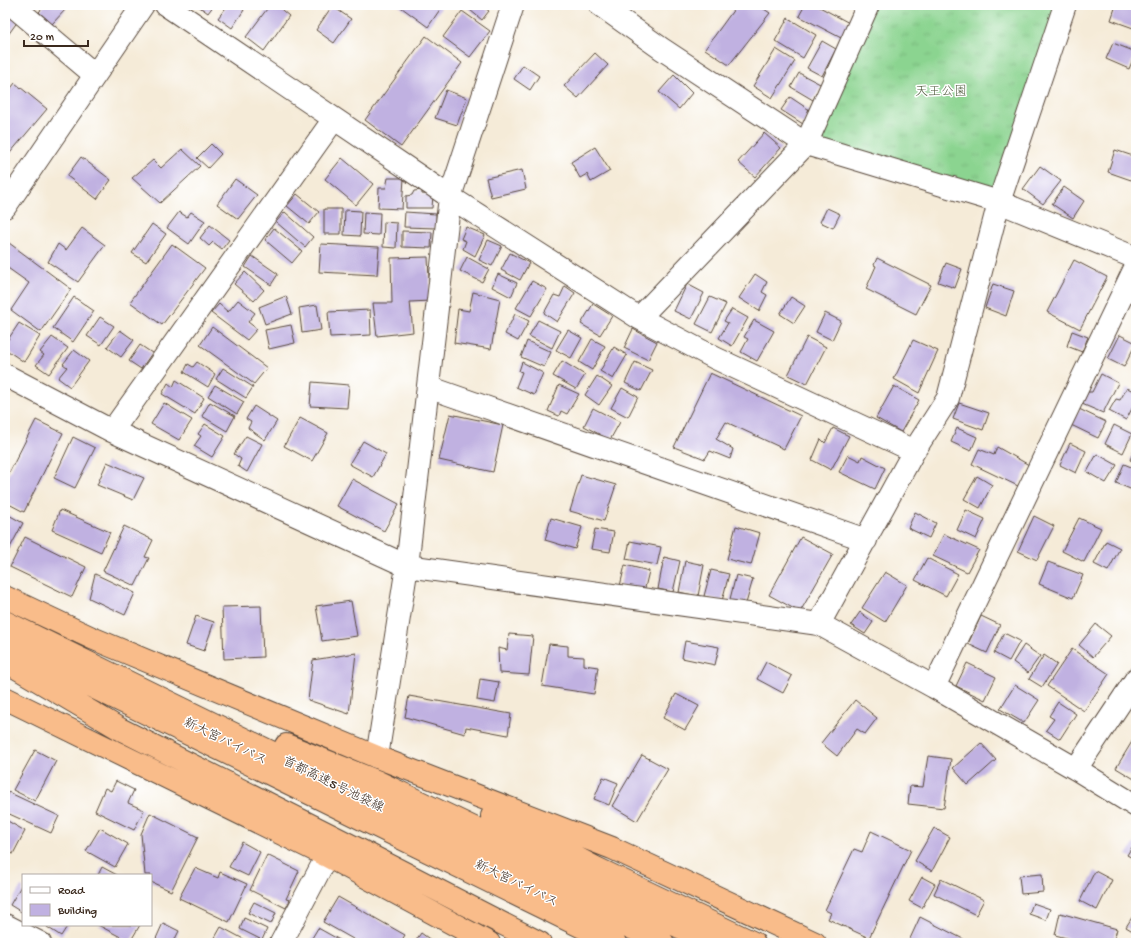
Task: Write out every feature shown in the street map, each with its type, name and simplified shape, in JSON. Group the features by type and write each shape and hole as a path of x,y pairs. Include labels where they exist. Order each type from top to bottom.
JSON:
{"highway":[{"path":"5,597 92,638 377,757 612,848 815,943"},
{"name":"首都高速5号池袋線","path":"5,622 664,943"},
{"name":"新大宮バイパス","path":"5,632 641,943"},
{"name":"新大宮バイパス","path":"5,644 615,943"},
{"path":"5,660 120,729 540,943"},
{"path":"5,660 590,943"},
{"path":"126,680 376,781 713,943"},
{"path":"5,698 327,856 489,943"},
{"path":"377,757 465,803 596,868 754,943"},
{"path":"546,910 595,943"}],"street":[{"path":"12,5 95,75"},
{"path":"5,207 143,5"},
{"path":"166,5 450,198 640,318 715,358 914,451"},
{"path":"377,757 407,566 450,198 513,5"},
{"path":"600,5 806,144 999,202 1136,258"},
{"path":"640,318 806,144 868,5"},
{"path":"819,624 914,451 948,398 999,202 1065,5"},
{"path":"112,430 334,119"},
{"path":"934,687 1136,266"},
{"path":"5,375 112,430 407,566 819,624 934,687 1076,769 1136,806"},
{"path":"428,388 866,540"},
{"path":"1076,769 1136,679"},
{"path":"281,943 327,856"},
{"path":"5,925 40,943"}],"green space":[{"name":"天王公園","path":"874,5 1060,5 996,196 813,141"}],"building":[{"path":"45,5 61,5 66,9 52,24 39,12"},
{"path":"197,5 214,5 208,13"},
{"path":"228,5 237,5 244,10 232,28 218,18"},
{"path":"270,5 276,5 289,16 264,51 246,37"},
{"path":"398,5 436,5 441,8 428,27"},
{"path":"464,5 481,5 489,11 482,20"},
{"path":"737,5 758,5 770,13 729,65 705,49"},
{"path":"805,5 816,5 851,24 843,39 799,16"},
{"path":"1116,5 1136,5 1136,29 1111,20"},
{"path":"332,6 351,19 334,43 316,30"},
{"path":"5,11 18,21 5,39"},
{"path":"462,11 490,31 470,57 443,37"},
{"path":"788,18 816,35 803,58 775,41"},
{"path":"426,36 462,63 401,147 365,120"},
{"path":"822,41 836,49 822,76 807,68"},
{"path":"1113,43 1136,52 1129,69 1106,59"},
{"path":"776,49 795,61 772,98 753,86"},
{"path":"595,53 608,65 578,98 564,86"},
{"path":"523,65 539,76 530,90 514,79"},
{"path":"799,73 822,85 813,100 791,87"},
{"path":"674,75 692,93 679,109 659,92"},
{"path":"15,83 47,109 5,159 5,96"},
{"path":"446,90 467,98 457,125 435,118"},
{"path":"790,97 811,111 803,124 781,110"},
{"path":"764,133 781,148 755,177 738,162"},
{"path":"211,144 221,154 208,168 197,158"},
{"path":"595,147 610,171 591,182 587,174 580,178 571,162"},
{"path":"182,149 200,166 160,203 132,178 153,160 161,168"},
{"path":"1115,150 1136,157 1136,164 1131,180 1108,172"},
{"path":"81,157 111,180 97,199 67,176"},
{"path":"342,158 373,184 356,205 325,179"},
{"path":"1040,166 1061,181 1043,204 1023,189"},
{"path":"522,170 526,189 491,197 486,178"},
{"path":"388,178 404,178 402,209 378,208 379,188 386,188"},
{"path":"235,179 257,195 238,219 217,204"},
{"path":"1064,187 1084,201 1073,218 1052,204"},
{"path":"422,190 422,194 433,195 432,208 406,208 406,196 412,195 414,191"},
{"path":"297,194 319,212 309,224 287,206"},
{"path":"827,208 840,214 833,228 820,222"},
{"path":"324,209 341,209 341,234 324,234"},
{"path":"345,210 361,211 360,236 344,235"},
{"path":"179,212 187,217 191,212 205,221 189,244 167,228"},
{"path":"285,212 313,237 305,247 276,222"},
{"path":"364,212 380,213 379,235 363,234"},
{"path":"405,212 436,214 436,228 404,227"},
{"path":"384,222 397,223 396,248 383,247"},
{"path":"152,224 166,234 146,262 132,253"},
{"path":"210,225 229,240 222,249 213,242 209,246 200,238"},
{"path":"466,227 485,235 475,256 463,249 466,241 461,239"},
{"path":"82,228 105,245 78,282 48,262 58,244 66,250"},
{"path":"274,228 302,251 292,263 265,240"},
{"path":"402,231 432,232 431,248 402,247"},
{"path":"5,240 71,289 41,332 11,310 29,283 5,266"},
{"path":"488,240 502,246 492,266 479,260"},
{"path":"172,244 205,268 162,325 130,302"},
{"path":"321,244 379,247 377,275 319,272"},
{"path":"510,253 529,263 520,280 501,270"},
{"path":"252,256 278,274 271,285 245,267"},
{"path":"428,257 430,301 410,302 413,332 377,336 373,303 392,303 391,258"},
{"path":"467,257 489,269 482,282 460,271"},
{"path":"877,258 931,285 916,314 866,289 876,266 874,265"},
{"path":"1074,260 1107,277 1080,329 1047,312"},
{"path":"946,263 962,269 955,288 938,282"},
{"path":"245,272 264,290 254,301 234,284"},
{"path":"498,274 517,283 511,297 492,287"},
{"path":"755,274 767,282 762,292 767,295 759,311 739,298"},
{"path":"532,281 547,289 531,316 516,308"},
{"path":"687,284 704,293 691,319 674,311"},
{"path":"993,284 1014,291 1006,316 985,308"},
{"path":"565,286 575,293 557,322 544,313 554,295 560,297"},
{"path":"473,292 500,299 491,349 454,343 458,309 469,311"},
{"path":"286,296 292,314 265,324 259,307"},
{"path":"74,297 94,311 73,342 53,328"},
{"path":"710,297 726,304 712,332 696,324"},
{"path":"791,297 805,306 794,323 780,314"},
{"path":"238,300 255,313 248,322 257,329 247,340 211,313 219,304 228,312"},
{"path":"593,304 612,316 600,335 581,324"},
{"path":"317,305 321,330 302,333 299,308"},
{"path":"732,309 748,318 732,346 719,338 728,323 724,321"},
{"path":"370,310 371,335 330,337 328,312"},
{"path":"825,313 841,321 832,340 816,332"},
{"path":"515,314 529,321 518,341 505,334"},
{"path":"100,317 114,326 101,345 87,336"},
{"path":"538,320 560,331 552,348 529,336"},
{"path":"754,320 774,331 757,361 741,352 748,339 744,337"},
{"path":"19,323 40,336 24,362 5,349 5,344"},
{"path":"291,325 295,343 269,349 265,330"},
{"path":"212,327 267,368 254,384 200,345"},
{"path":"633,329 657,342 648,360 624,348"},
{"path":"120,330 134,340 121,357 107,347"},
{"path":"568,330 582,338 571,358 556,350"},
{"path":"1072,331 1088,337 1082,352 1067,346"},
{"path":"1120,335 1136,343 1124,367 1108,359"},
{"path":"52,337 68,348 49,374 36,365 44,355 40,352"},
{"path":"807,337 826,347 807,384 788,375"},
{"path":"592,339 605,346 592,370 579,362"},
{"path":"913,340 938,351 919,393 894,379"},
{"path":"527,341 551,352 544,367 521,357"},
{"path":"140,345 152,353 141,369 129,361"},
{"path":"614,347 627,355 613,379 600,371"},
{"path":"74,350 89,361 70,387 58,378 67,367 63,364"},
{"path":"562,361 585,375 576,389 553,376"},
{"path":"197,362 215,374 208,387 184,372 188,364 193,367"},
{"path":"522,362 543,373 534,395 516,387 522,372 519,371"},
{"path":"635,362 652,370 641,391 625,383"},
{"path":"223,368 253,387 246,398 216,379"},
{"path":"710,373 801,416 784,449 726,422 716,439 733,449 730,459 710,451 705,459 674,447"},
{"path":"1101,374 1118,383 1103,413 1082,404 1088,392 1092,392"},
{"path":"597,376 612,386 599,405 585,395"},
{"path":"176,380 204,398 195,414 162,394 168,383 173,387"},
{"path":"312,382 349,385 347,408 310,406"},
{"path":"215,385 244,402 237,414 208,396"},
{"path":"559,385 579,394 567,414 561,411 559,416 548,411"},
{"path":"894,386 919,400 901,432 876,418"},
{"path":"622,388 638,397 628,417 611,408"},
{"path":"1127,388 1136,392 1136,401 1126,420 1109,411 1116,399 1120,400"},
{"path":"210,402 235,416 227,431 202,416"},
{"path":"164,403 192,420 179,440 151,424"},
{"path":"959,403 989,413 983,430 953,419"},
{"path":"254,406 277,421 265,440 248,428 251,422 246,419"},
{"path":"593,408 620,422 610,440 584,426"},
{"path":"1079,409 1106,422 1098,438 1071,425"},
{"path":"450,414 503,425 493,472 439,460"},
{"path":"300,418 328,433 312,461 284,446"},
{"path":"36,420 63,433 24,512 5,502 5,481"},
{"path":"205,424 225,436 212,457 194,446 201,436 198,434"},
{"path":"1114,425 1132,434 1123,453 1105,444"},
{"path":"833,428 849,436 831,470 812,460 821,439 825,443"},
{"path":"957,428 977,437 971,451 951,442"},
{"path":"246,436 262,444 247,472 238,466 241,459 234,454"},
{"path":"73,437 95,448 75,488 54,478"},
{"path":"363,441 386,454 373,477 349,464"},
{"path":"1070,443 1086,451 1076,473 1060,465"},
{"path":"1136,446 1136,462 1130,460"},
{"path":"997,447 1029,465 1018,486 972,464 979,449 994,455"},
{"path":"1097,454 1117,465 1106,483 1087,472"},
{"path":"848,455 860,461 862,456 885,468 875,489 839,472"},
{"path":"107,462 144,478 133,500 97,485"},
{"path":"1124,464 1136,469 1135,491 1116,483"},
{"path":"581,475 616,485 604,521 570,511"},
{"path":"977,476 992,485 980,508 964,499"},
{"path":"352,479 399,504 384,531 337,506"},
{"path":"60,510 110,532 101,552 52,530"},
{"path":"966,510 985,519 976,539 957,530"},
{"path":"915,512 936,523 929,538 908,528"},
{"path":"5,513 23,523 5,557"},
{"path":"1034,516 1054,526 1037,560 1018,551"},
{"path":"551,518 582,527 575,549 545,540"},
{"path":"1079,518 1101,528 1084,562 1062,551"},
{"path":"124,526 153,540 145,557 149,558 135,586 103,571"},
{"path":"736,526 760,533 751,565 727,559"},
{"path":"595,529 614,532 610,552 591,549"},
{"path":"944,534 979,550 967,572 933,556"},
{"path":"25,537 86,567 72,597 10,567"},
{"path":"801,537 833,554 800,612 769,595"},
{"path":"630,541 661,547 657,565 626,559"},
{"path":"1106,541 1120,548 1108,571 1094,564"},
{"path":"664,557 680,561 673,592 658,589"},
{"path":"927,558 958,574 946,596 915,580"},
{"path":"685,561 704,565 698,596 679,592"},
{"path":"1048,562 1083,575 1073,598 1039,584"},
{"path":"625,565 649,571 644,592 620,586"},
{"path":"711,570 729,574 722,601 704,596"},
{"path":"885,572 907,585 885,622 862,608"},
{"path":"95,574 135,593 125,615 89,598"},
{"path":"736,575 753,579 745,607 729,603"},
{"path":"351,601 357,636 322,641 316,606"},
{"path":"261,606 263,657 224,659 222,607"},
{"path":"860,612 873,622 865,634 851,625"},
{"path":"196,616 214,622 204,651 186,645"},
{"path":"981,616 1000,625 987,653 968,644"},
{"path":"1096,624 1111,636 1093,657 1079,645"},
{"path":"1004,633 1020,641 1009,661 994,653"},
{"path":"509,634 533,636 529,675 499,673 498,648 507,650"},
{"path":"685,641 719,647 715,665 682,658"},
{"path":"549,644 568,646 568,656 584,657 584,665 598,667 594,694 542,686"},
{"path":"1024,645 1040,656 1028,673 1013,662"},
{"path":"1072,649 1109,674 1084,711 1047,686"},
{"path":"356,653 349,714 308,700 313,660"},
{"path":"1044,655 1057,664 1042,687 1029,679"},
{"path":"766,662 792,676 783,693 757,679"},
{"path":"967,663 996,677 985,700 956,686"},
{"path":"480,679 499,682 495,703 477,700"},
{"path":"1015,685 1039,700 1024,723 1000,709"},
{"path":"676,694 699,706 685,730 663,718"},
{"path":"409,696 511,714 508,735 466,727 465,734 405,717"},
{"path":"855,700 877,718 865,734 857,729 837,756 821,743"},
{"path":"1058,702 1076,714 1060,739 1046,730 1054,719 1049,716"},
{"path":"1136,735 1136,780 1116,768"},
{"path":"981,743 996,760 968,785 953,768"},
{"path":"35,750 56,761 35,801 13,790"},
{"path":"642,755 668,769 637,821 612,806"},
{"path":"928,756 951,759 944,808 908,804 910,786 923,787"},
{"path":"603,777 618,783 609,805 594,799"},
{"path":"116,781 134,790 128,803 144,810 134,830 95,811 105,788 111,791"},
{"path":"8,792 59,816 51,833 5,812 5,799"},
{"path":"150,813 198,837 171,891 152,882 152,874 145,874 141,834"},
{"path":"6,820 25,831 13,854 5,850"},
{"path":"100,828 128,844 115,867 86,851"},
{"path":"934,828 950,837 932,871 915,861"},
{"path":"871,831 911,850 869,938 828,919 831,913 825,910 854,849 862,852"},
{"path":"1136,841 1136,860 1127,855"},
{"path":"242,842 260,852 248,876 229,867"},
{"path":"267,855 299,871 286,899 290,900 286,908 250,890"},
{"path":"102,867 115,874 98,874"},
{"path":"195,868 218,878 220,872 247,884 229,922 179,898"},
{"path":"1095,871 1112,880 1097,910 1080,901"},
{"path":"1042,874 1043,892 1021,894 1019,876"},
{"path":"922,877 935,884 922,908 909,901"},
{"path":"941,879 984,900 976,915 934,894"},
{"path":"21,886 22,886 22,912 10,905"},
{"path":"338,897 405,935 400,943 360,943 323,922"},
{"path":"254,902 276,913 271,924 248,913"},
{"path":"1033,903 1050,909 1046,920 1029,914"},
{"path":"1136,911 1136,933 1126,927"},
{"path":"1060,913 1117,929 1113,943 1086,943 1055,935"},
{"path":"920,917 971,943 908,943"},
{"path":"244,918 267,929 262,940 240,929"},
{"path":"163,923 179,931 173,943 154,943"},
{"path":"48,926 67,926 61,936 47,927"},
{"path":"100,926 139,926 130,942"},
{"path":"221,927 251,943 212,943"},
{"path":"318,928 345,943 309,943"},
{"path":"421,933 435,943 414,943"}]}
